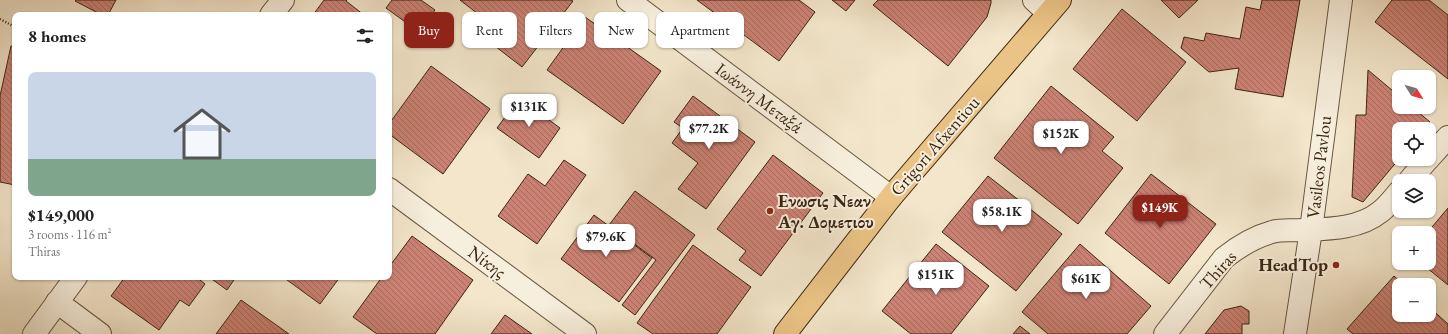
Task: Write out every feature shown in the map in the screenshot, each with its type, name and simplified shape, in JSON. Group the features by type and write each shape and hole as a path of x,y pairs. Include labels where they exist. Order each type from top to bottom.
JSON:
{"main road":[{"name":"Grigori Afxentiou","path":"785,334 891,197 992,80 1047,4"}],"street":[{"path":"274,12 283,0"},
{"name":"Ιωάννη Μεταξά","path":"628,0 891,197"},
{"name":"Vasileos Pavlou","path":"1295,334 1311,230 1341,0"},
{"path":"1436,151 1448,137"},
{"path":"1415,174 1423,166"},
{"name":"Νίκης","path":"392,191 585,334"},
{"name":"Thiras","path":"1165,334 1224,258 1235,249 1254,238 1274,231 1311,230 1354,225 1368,220 1380,212 1392,199"},
{"path":"34,334 74,280"},
{"path":"57,302 100,334"}],"path":[{"path":"0,19 12,25"}],"building":[{"path":"116,0 110,12 96,12 75,1"},
{"path":"324,0 347,0 346,1 360,12 315,12"},
{"path":"392,0 421,0 435,10 434,12 404,12 404,21 386,8"},
{"path":"460,0 573,1 564,12 525,12 525,48 537,48 522,67 497,48 517,48 517,12 476,12"},
{"path":"697,0 799,0 815,12 779,61 744,35 744,12 713,12"},
{"path":"832,0 855,0 846,11"},
{"path":"878,0 991,0 991,3 987,17 948,66 873,5"},
{"path":"1161,0 1198,0 1179,18"},
{"path":"1262,0 1300,0 1283,97 1235,89 1239,68 1209,72 1181,48 1184,37 1204,41 1206,33 1240,39 1246,7 1260,10"},
{"path":"1392,0 1429,0 1448,15 1448,79 1375,22"},
{"path":"1122,9 1186,62 1137,121 1073,69"},
{"path":"586,18 594,23 594,48 629,48 661,71 623,124 547,70 563,48 586,48"},
{"path":"11,46 12,184 0,182 0,96"},
{"path":"431,66 490,109 443,174 392,136 392,120"},
{"path":"1368,70 1392,90 1392,114 1420,114 1430,122 1392,122 1393,166 1363,202 1352,197 1356,115 1366,115"},
{"path":"1051,86 1114,137 1102,151 1123,168 1078,224 994,158"},
{"path":"693,96 755,142 706,209 678,189 698,163 672,143 683,128 674,122"},
{"path":"519,98 560,128 539,158 497,128"},
{"name":"Ενωσις Νεαν Αγ. Δομετιου","path":"773,155 823,193 761,276 739,260 746,251 717,229"},
{"path":"564,160 586,175 537,244 498,216 528,174 545,186"},
{"path":"1151,174 1216,224 1169,284 1105,233"},
{"path":"988,176 1062,234 1016,291 942,232"},
{"path":"635,191 695,235 635,315 622,305 656,260 609,225"},
{"path":"1448,208 1448,285 1430,270 1436,270 1436,226 1433,226"},
{"path":"594,215 652,258 619,302 561,259"},
{"path":"412,236 473,280 435,334 377,334 353,317 380,280 392,280 392,263"},
{"path":"936,244 989,286 951,334 911,334 882,311"},
{"path":"1080,244 1151,306 1127,334 1048,334 1022,312"},
{"path":"693,245 751,287 717,334 653,334 637,323"},
{"path":"1392,278 1392,322 1436,322 1436,313 1448,324 1448,334 1353,334 1347,329"},
{"path":"123,280 200,280 205,284 189,306 180,300 159,330 111,296"},
{"path":"213,280 234,280 227,290"},
{"path":"287,280 338,280 320,304"},
{"path":"241,300 289,334 216,334"},
{"path":"1241,306 1249,311 1249,324 1242,324 1242,334 1205,334 1224,310"},
{"path":"505,315 532,334 491,334"},
{"path":"1020,326 1030,334 1013,334"}],"place":[{"name":"Ενωσις Νεαν Αγ. Δομετιου","path":"770,211"},
{"name":"HeadTop","path":"1336,265"}]}
